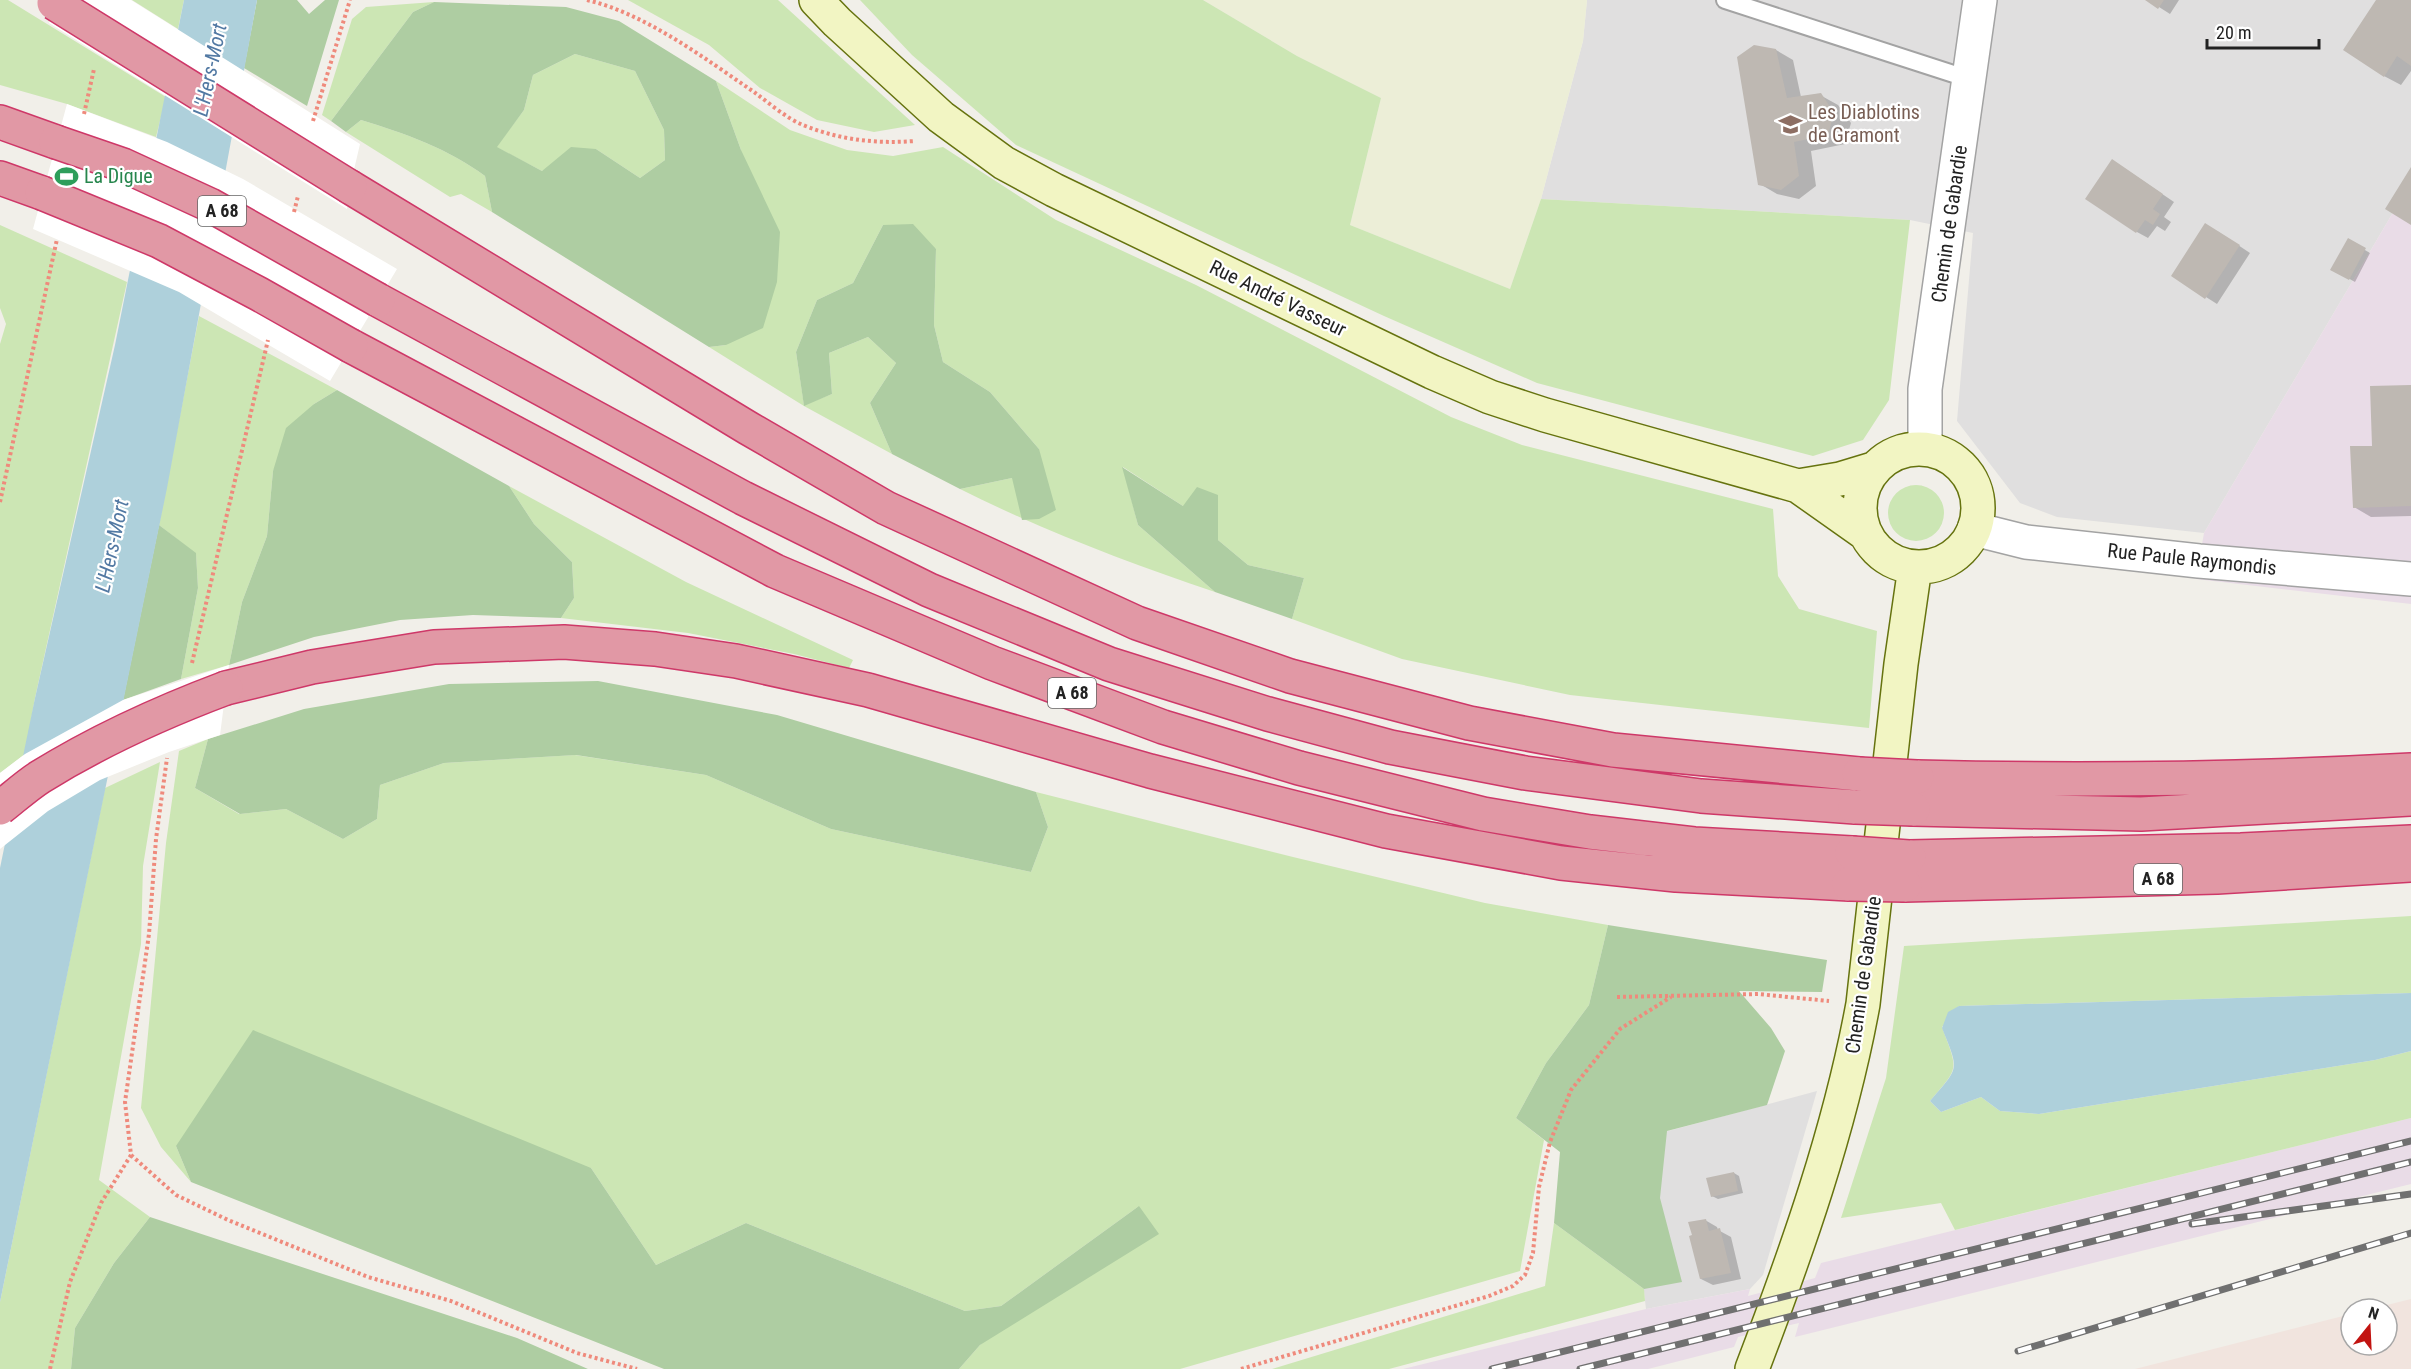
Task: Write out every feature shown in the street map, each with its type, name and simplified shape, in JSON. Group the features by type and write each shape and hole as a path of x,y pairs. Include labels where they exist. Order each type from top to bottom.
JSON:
{"highway":[{"path":"52,1 350,187 748,428 886,508 1137,622 1290,676 1468,723 1612,750 1859,774 2086,779 2280,777 2411,770"},
{"name":"A 68","path":"0,122 123,165 210,205 378,300 764,508 929,590 1109,664 1268,714 1390,747 1513,771 1701,796 1855,807 2141,814 2411,799"},
{"name":"A 68","path":"0,178 159,241 351,346 775,571 992,663 1163,727 1299,768 1484,814 1590,832 1671,841 1851,868 2217,878 2411,865"},
{"path":"0,808 38,779 86,751 186,703 226,688 312,667 434,647 564,642 655,649 735,661 868,690 1150,771 1386,831 1561,863 1676,875 1851,868"},
{"name":"A 68","path":"1907,871 2411,842"}],"street":[{"name":"Rue André Vasseur","path":"816,0 941,117 1004,163 1053,190 1441,376 1490,397 1545,415 1798,486 1866,534"},
{"name":"Chemin de Gabardie","path":"1925,448 1925,389 1980,0"},
{"path":"1925,448 1950,458 1969,477 1976,494 1978,511 1974,529 1965,545 1951,557 1934,565 1915,567 1891,560 1881,553 1866,534 1860,518 1860,501 1864,484 1873,469 1896,452 1925,448"},
{"name":"Rue André Vasseur","path":"1798,486 1840,479 1873,469"},
{"name":"Rue Paule Raymondis","path":"1974,529 2026,542 2199,561 2411,579"},
{"name":"Chemin de Gabardie","path":"1752,1369 1833,1133 1847,1083 1863,1004 1901,664 1915,567"}],"lane":[{"path":"1725,0 1969,79"}],"path":[{"path":"316,105 350,0"},
{"path":"587,0 610,5 676,40 801,124 840,138 884,143 925,141 941,117"},
{"path":"85,110 95,67"},
{"path":"0,502 56,241"},
{"path":"192,664 267,345"},
{"path":"50,1369 70,1282 101,1203 131,1155 125,1102 149,934 156,839 167,758"},
{"path":"1617,997 1758,994 1863,1004"},
{"path":"1241,1369 1489,1296 1513,1286 1525,1275 1533,1253 1539,1187 1550,1142 1571,1090 1620,1029 1671,997"},
{"path":"131,1155 176,1195 228,1220 368,1277 451,1301 577,1353 638,1369"}],"shaded area":[{"path":"1587,0 2411,0 2411,182 2204,533 2057,517 2020,503 1957,421 1973,233 1910,220 1541,199 1583,41"},
{"path":"2411,182 2411,604 2196,579 2204,533"},
{"path":"1817,1091 1763,1275 1750,1289 1646,1309 1627,1142"},
{"path":"2411,1118 2411,1184 1795,1337 1799,1323 1738,1337 1734,1347 1648,1369 1403,1369 1646,1309 1750,1289 1748,1296 1815,1278 1821,1263"},
{"path":"2411,1299 2411,1369 2135,1369 2339,1317 2339,1357 2399,1357 2399,1302"}],"green space":[{"path":"0,0 8,0 166,97 156,137 67,104 0,85"},
{"path":"132,0 184,0 178,29"},
{"path":"257,0 297,0 309,14 325,0 339,0 307,106 244,68"},
{"path":"628,0 778,0 915,125 874,132 817,120 760,88 709,45"},
{"path":"860,0 1203,0 1297,56 1381,98 1350,225 1510,289 1541,199 1910,220 1889,400 1863,440 1813,456 1537,383 1384,316 1016,145 912,55"},
{"path":"1203,0 1587,0 1583,41 1541,199 1510,289 1350,225 1381,98 1297,56"},
{"path":"434,2 413,12 331,121 322,115 352,19 366,7"},
{"path":"434,2 566,7 619,21 716,81 741,150 780,232 777,282 763,328 726,345 709,347 492,212 485,176 471,166 410,136 377,125 361,120 346,132 331,121 413,12","holes":["575,54 635,71 664,130 665,160 640,178 596,149 571,147 542,171 497,147 524,110 533,75"]},
{"path":"575,54 635,71 664,130 665,160 640,178 596,149 542,171 496,147 524,110 533,75"},
{"path":"716,81 790,130 847,150 893,156 943,147 1056,220 1196,285 1451,417 1522,445 1773,509 1778,576 1799,609 1877,631 1869,728 1570,695 1402,659 1292,619 1304,578 1248,565 1183,506 1123,467 1138,525 1215,592 1086,545 1023,519 960,489 1012,478 1039,449 990,392 943,362 934,325 936,249 883,225 853,283 817,300 796,352 804,405 832,394 829,353 868,337 896,363 870,403 892,454 804,406 709,347 726,345 741,150"},
{"path":"361,120 426,143 471,166 485,176 492,212 461,194 450,197 346,132"},
{"path":"913,224 936,249 934,325 943,362 990,392 1039,449 1056,510 1039,519 1022,520 1012,478 960,489 892,454 870,403 896,363 868,337 829,353 832,394 804,406 796,352 817,300 853,283 883,225"},
{"path":"0,225 127,282 35,698 25,754 0,773 0,344 6,324 0,308"},
{"path":"199,316 337,390 314,404 273,471 267,536 242,602 229,665 181,679 198,588 196,554 159,525"},
{"path":"337,390 509,486 534,524 572,562 574,598 561,618 473,615 400,620 314,637 229,665 242,602 267,536 273,471 286,428 314,404"},
{"path":"1122,467 1183,506 1197,487 1218,495 1218,540 1248,565 1304,578 1292,619 1215,592 1138,525"},
{"path":"1916,485 1931,490 1939,498 1944,513 1939,528 1931,536 1916,541 1901,536 1893,528 1888,513 1893,498 1901,490"},
{"path":"509,486 686,582 853,660 849,668 794,654 688,633 561,618 574,598 572,562 534,524"},
{"path":"159,525 196,553 198,588 181,679 123,700"},
{"path":"598,681 777,715 1036,792 1048,827 1031,872 831,829 706,775 576,755 444,763 380,785 377,819 343,839 286,809 240,814 195,788 208,739 304,709 449,684"},
{"path":"208,739 195,788 239,814 286,809 343,839 377,819 380,785 444,763 575,755 706,775 831,829 1031,872 1048,827 1036,792 1485,903 1608,925 1589,1005 1546,1063 1516,1118 1544,1140 1520,1271 1180,1369 959,1369 980,1345 1139,1206 1001,1306 965,1311 746,1223 656,1265 591,1168 176,1146 191,1182 161,1147 141,1108 166,843 179,751"},
{"path":"160,762 143,866 141,944 99,1180 150,1217 114,1263 75,1328 71,1369 0,1369 0,1302 105,788"},
{"path":"2411,916 2411,993 1959,1006 1942,1027 1953,1061 1951,1074 1930,1101 1941,1112 1981,1097 2000,1111 2039,1114 2375,1060 2411,1051 2411,1118 1955,1230 1941,1203 1841,1218 1886,1078 1904,946"},
{"path":"1608,925 1827,960 1822,992 1739,991 1771,1028 1785,1051 1767,1105 1667,1131 1660,1198 1682,1282 1644,1289 1554,1223 1560,1152 1516,1118 1546,1063 1589,1005"},
{"path":"253,1030 591,1168 656,1265 746,1223 965,1311 1001,1306 1139,1206 1159,1234 980,1345 959,1369 664,1369 191,1182 176,1146"},
{"path":"150,1217 517,1338 588,1369 71,1369 75,1328 114,1263"},
{"path":"1554,1223 1644,1289 1645,1301 1389,1369 1272,1369 1545,1286"}],"water":[{"name":"L'Hers-Mort","path":"184,0 257,0 167,488 0,1302 0,868 35,698 115,345"},
{"path":"2411,993 2411,1051 2375,1060 2039,1114 2000,1111 1981,1097 1941,1112 1930,1101 1947,1081 1954,1068 1952,1053 1942,1028 1948,1012 1959,1006"}],"pier":[{"path":"55,0 131,0 360,144 347,209 49,23"},
{"path":"67,104 167,142 243,179 397,269 330,381 179,292 33,229"},
{"path":"229,665 220,735 169,752 100,780 48,811 0,849 0,773 25,754 123,700"}],"building":[{"path":"2145,0 2164,0 2158,9"},
{"path":"2376,0 2411,0 2411,66 2397,56 2384,77 2343,50"},
{"name":"Les Diablotins de Gramont","path":"1754,45 1776,49 1787,98 1821,93 1834,113 1828,135 1794,142 1799,176 1781,190 1758,185 1737,57"},
{"path":"2112,159 2163,194 2153,209 2160,214 2153,225 2145,220 2136,233 2085,199"},
{"path":"2411,167 2411,225 2385,209"},
{"path":"2205,223 2240,245 2205,299 2171,276"},
{"path":"2348,238 2366,248 2349,280 2330,270"},
{"path":"2411,385 2411,506 2353,508 2350,446 2372,446 2370,386"},
{"path":"1734,1172 1738,1191 1711,1197 1706,1178"},
{"path":"1706,1219 1709,1231 1720,1228 1731,1273 1700,1279 1689,1236 1692,1235 1688,1222"}],"railway":[{"path":"1492,1369 2411,1141"},
{"path":"1580,1369 2411,1162"},
{"path":"2192,1224 2411,1194"},
{"path":"2018,1351 2411,1233"}],"place":[{"name":"Les Diablotins de Gramont","path":"1790,124"},
{"name":"La Digue","path":"66,176"}]}
